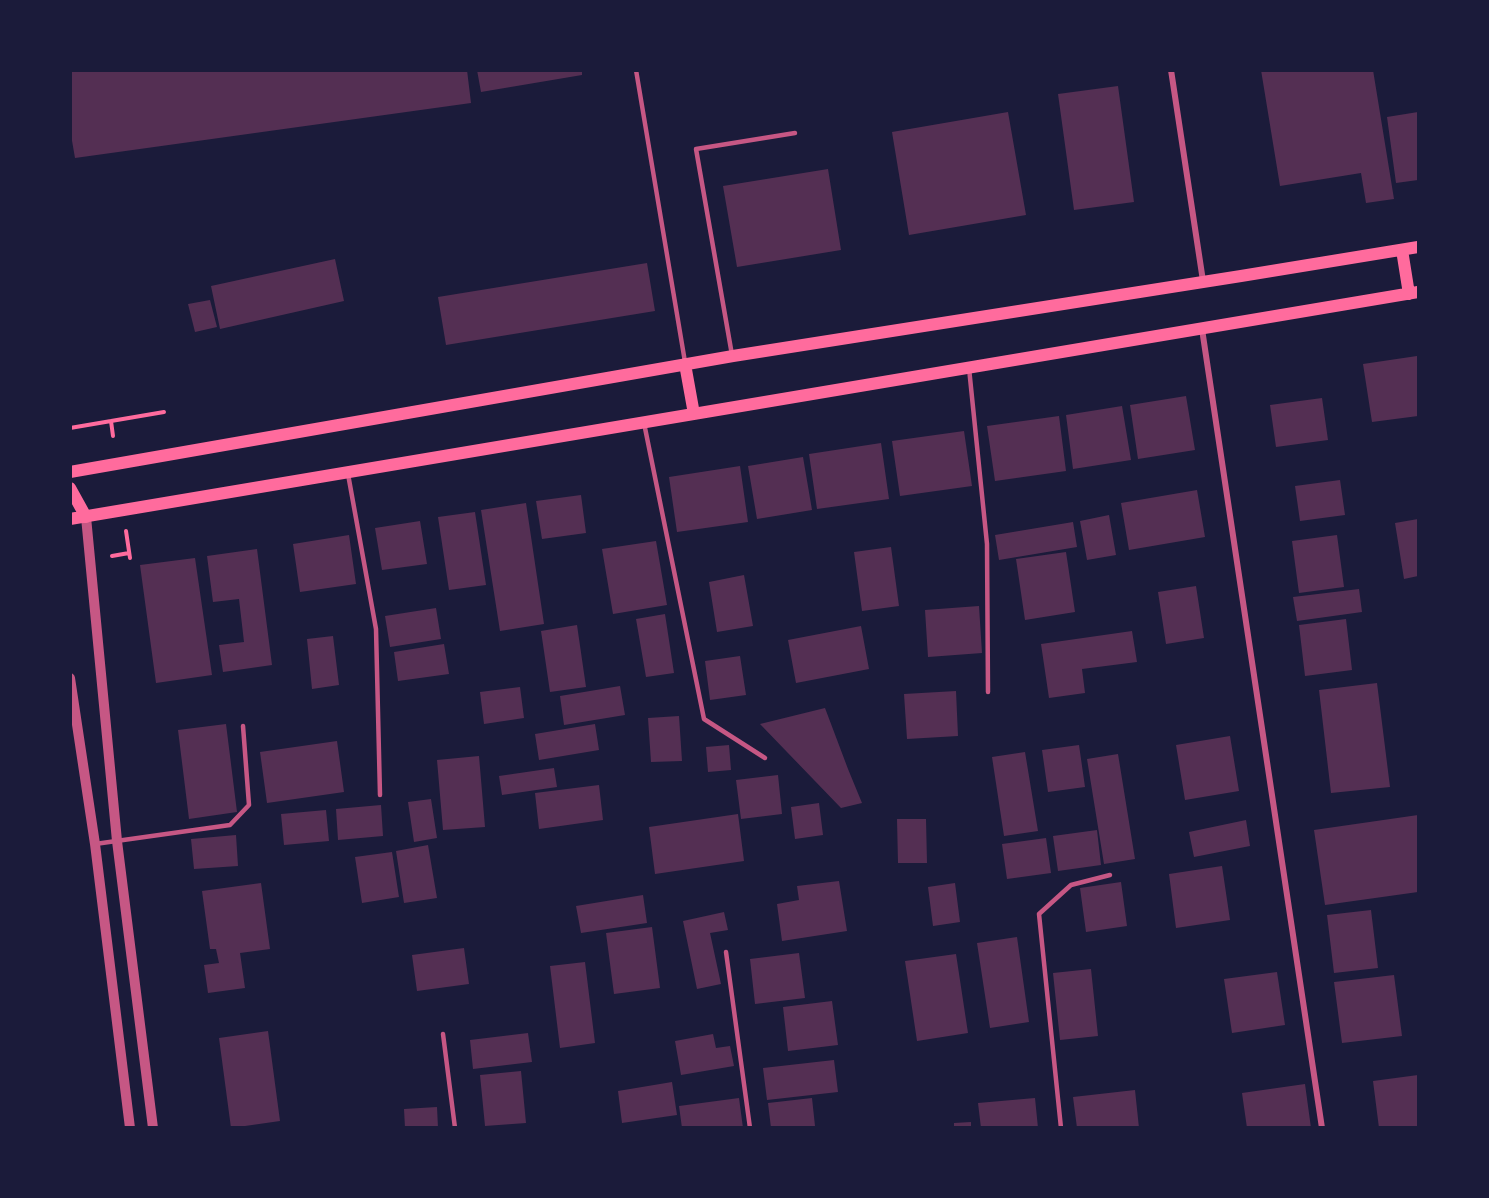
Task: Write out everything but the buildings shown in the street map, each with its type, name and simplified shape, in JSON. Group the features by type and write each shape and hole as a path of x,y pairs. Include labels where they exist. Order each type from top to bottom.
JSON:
{"main road":[{"path":"70,472 685,364 1419,247"},
{"path":"70,519 1414,293 1402,250"},
{"path":"685,364 694,414"},
{"path":"70,488 86,517"}],"street":[{"path":"1171,70 1203,281"},
{"path":"1203,329 1322,1128"},
{"path":"86,517 117,841 153,1128"},
{"path":"70,678 95,844 130,1128"}],"lane":[{"path":"636,70 685,364"},
{"path":"733,356 696,149 795,133"},
{"path":"969,368 987,544 988,692"},
{"path":"644,423 704,719 765,758"},
{"path":"348,472 376,629 380,795"},
{"path":"95,844 230,825 249,805 243,726"},
{"path":"1061,1128 1039,914 1071,885 1110,875"},
{"path":"726,952 750,1128"},
{"path":"443,1034 455,1128"}],"path":[{"path":"70,428 164,412"},
{"path":"111,421 113,436"},
{"path":"112,556 129,556 126,531"}]}
